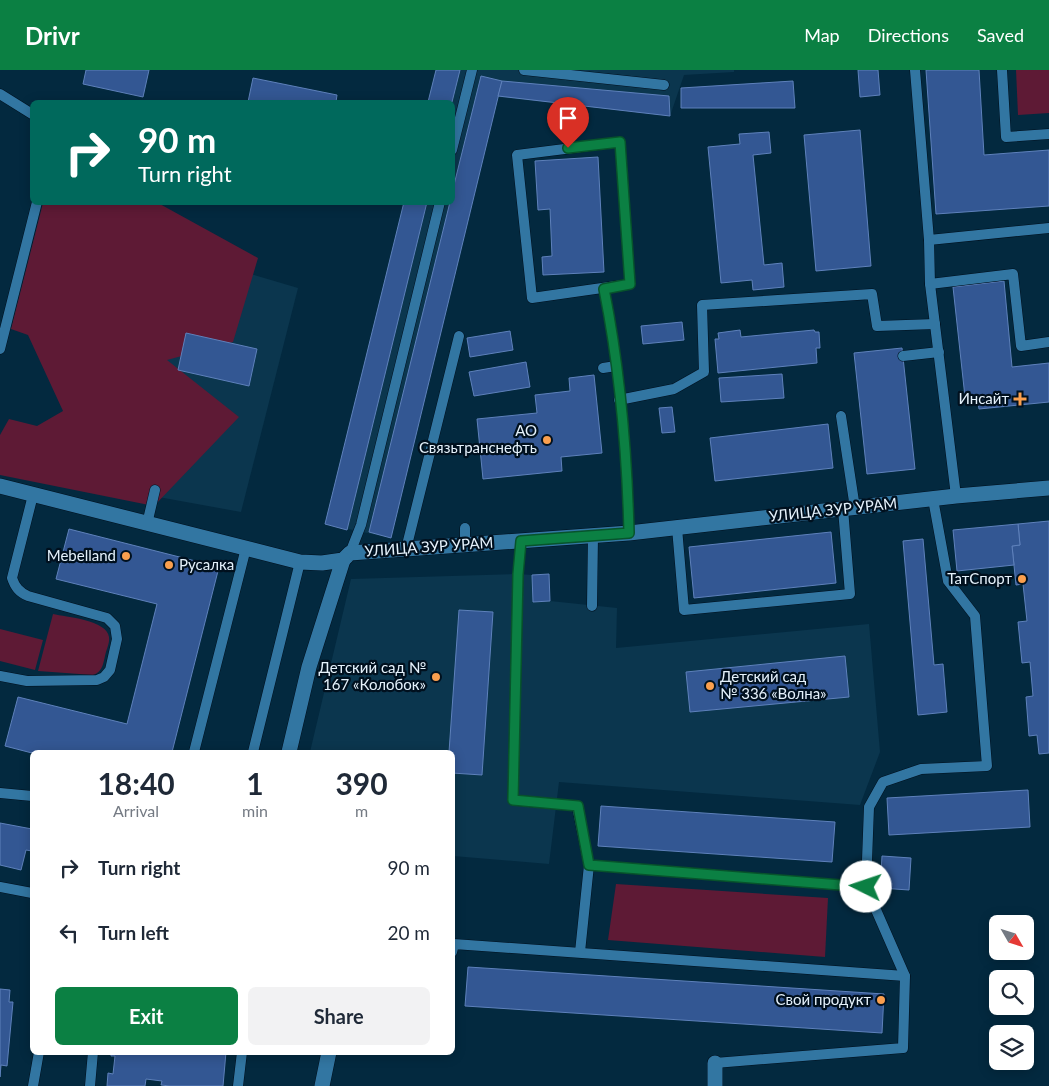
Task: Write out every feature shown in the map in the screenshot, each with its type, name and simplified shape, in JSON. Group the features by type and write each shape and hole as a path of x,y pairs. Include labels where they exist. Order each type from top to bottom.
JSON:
{"street":[{"name":"УЛИЦА ЗУР УРАМ","path":"0,486 300,562 322,563 347,557 406,549 629,533 956,496 1049,488"},
{"path":"289,750 309,667 347,557"},
{"path":"322,1086 328,1055"},
{"path":"715,1063 715,1086"}],"lane":[{"path":"455,138 472,70"},
{"path":"524,70 664,85"},
{"path":"915,70 929,240 930,284 956,496"},
{"path":"1002,70 1006,137 1049,134"},
{"path":"0,94 30,113"},
{"path":"620,142 630,284 604,289 532,298 517,155 620,142"},
{"path":"0,348 36,205"},
{"path":"347,557 361,525 439,205"},
{"path":"929,240 1049,228"},
{"path":"930,284 1013,274 1020,346 1049,342"},
{"path":"604,289 614,337 626,444 629,533"},
{"path":"620,400 674,389 704,372 702,305 872,294 877,326 935,324"},
{"path":"406,549 459,336"},
{"path":"903,356 938,352"},
{"path":"603,368 616,366"},
{"path":"676,528 684,610 850,594 849,509 841,416"},
{"path":"616,490 628,489"},
{"path":"147,524 155,490"},
{"path":"0,676 27,681 96,680 110,670 117,639 115,626 107,618 22,594 15,586 12,578 33,495"},
{"path":"715,1063 903,1048 906,976 866,887 869,807 883,782 921,769 987,766 975,616 948,581 933,500"},
{"path":"465,545 466,528"},
{"path":"592,606 593,536"},
{"path":"521,541 518,574 513,800 578,806 589,865 580,952"},
{"path":"195,750 246,548"},
{"path":"253,750 300,562"},
{"path":"0,793 30,796"},
{"path":"589,865 866,887"},
{"path":"0,887 30,893"},
{"path":"455,944 906,976"},
{"path":"33,1086 38,1055"},
{"path":"90,1086 93,1055"},
{"path":"238,1086 242,1055"}],"shaded area":[{"path":"436,70 734,70 734,72 684,75 670,116 498,97 391,538 325,524 404,205 455,205 455,100 428,100"},
{"path":"1016,70 1049,70 1049,113 1018,115"},
{"path":"42,205 162,205 258,258 233,342 167,360 239,417 154,506 0,475 0,435 9,419 37,426 63,411 28,335 11,329"},
{"path":"160,247 298,288 241,512 98,486"},
{"path":"532,575 533,602 550,601 617,608 616,648 869,624 880,752 860,805 559,782 549,864 455,856 455,750 310,750 351,579"},
{"path":"53,614 85,620 107,631 109,642 103,665 98,672 93,675 38,671"},
{"path":"0,629 43,640 35,670 0,661"},
{"path":"616,884 828,898 825,957 608,940"}],"building":[{"path":"86,70 149,70 143,97 83,84"},
{"path":"436,70 460,70 452,100 428,100"},
{"path":"858,70 878,70 880,95 860,97"},
{"path":"926,70 979,70 984,155 1049,150 1049,206 936,214"},
{"path":"481,76 502,81 391,538 369,532 449,205 455,205 455,181"},
{"path":"253,78 337,95 336,100 248,100"},
{"path":"502,81 669,96 670,116 498,96"},
{"path":"793,81 795,108 681,108 681,88"},
{"path":"860,130 871,266 816,271 804,135"},
{"path":"769,132 771,153 753,155 764,265 782,263 784,287 753,290 752,280 721,283 708,147 740,144 739,134"},
{"path":"598,157 604,272 543,275 542,257 552,256 550,209 538,210 535,161"},
{"path":"403,205 426,205 347,530 325,524"},
{"path":"1004,281 1012,367 1049,363 1049,402 979,409 977,396 965,397 953,287"},
{"path":"682,322 684,340 643,344 641,326"},
{"path":"740,330 741,337 814,330 819,332 820,348 816,348 817,363 718,373 715,339 719,339 718,333"},
{"path":"510,331 513,350 470,357 467,338"},
{"path":"186,333 257,349 249,386 178,370"},
{"path":"902,348 915,469 867,474 854,353"},
{"path":"526,362 530,387 474,396 469,372"},
{"path":"782,374 784,398 721,402 719,378"},
{"path":"594,375 602,453 561,457 562,471 483,479 477,419 537,413 535,395 570,391 569,378"},
{"path":"672,407 675,432 662,433 659,408"},
{"path":"828,424 833,468 715,481 710,438"},
{"path":"1049,521 1049,753 1039,754 1037,735 1029,736 1026,697 1033,696 1030,662 1022,663 1018,622 1027,621 1023,584 1016,585 1012,546 1020,545 1018,524"},
{"path":"1018,524 1020,545 1012,546 1014,565 957,571 953,530"},
{"path":"69,529 219,567 173,750 30,750 30,752 5,746 18,697 127,724 157,604 56,579"},
{"path":"831,532 836,583 694,598 689,547"},
{"path":"923,539 934,665 943,664 947,712 918,715 903,541"},
{"path":"549,574 550,601 533,602 532,575"},
{"path":"459,610 493,612 482,775 455,773 455,750 449,750"},
{"path":"845,656 849,697 690,712 686,672"},
{"path":"1028,790 1030,827 889,835 887,798"},
{"path":"601,806 835,822 832,862 598,846"},
{"path":"0,823 30,829 30,851 26,850 21,870 0,865"},
{"path":"882,856 911,858 909,890 880,888"},
{"path":"468,967 884,994 882,1033 465,1006"},
{"path":"0,989 10,990 9,1002 13,1002 7,1066 1,1065 0,1077"},
{"path":"226,1055 223,1086 170,1086 161,1085 162,1081 146,1079 145,1086 107,1086 108,1073 113,1074 115,1056 111,1056"}],"place":[{"name":"Инсайт","path":"1020,399"},
{"name":"АО Связьтранснефть","path":"547,440"},
{"name":"Mebelland","path":"126,556"},
{"name":"Русалка","path":"169,565"},
{"name":"ТатСпорт","path":"1022,579"},
{"name":"Детский сад № 167 «Колобок»","path":"436,677"},
{"name":"Детский сад № 336 «Волна»","path":"710,686"},
{"name":"Свой продукт","path":"881,1000"}],"route":[{"path":"568,148 620,142 630,284 604,289 614,337 626,444 629,533 521,541 518,574 513,800 578,806 589,865 866,887"}]}
